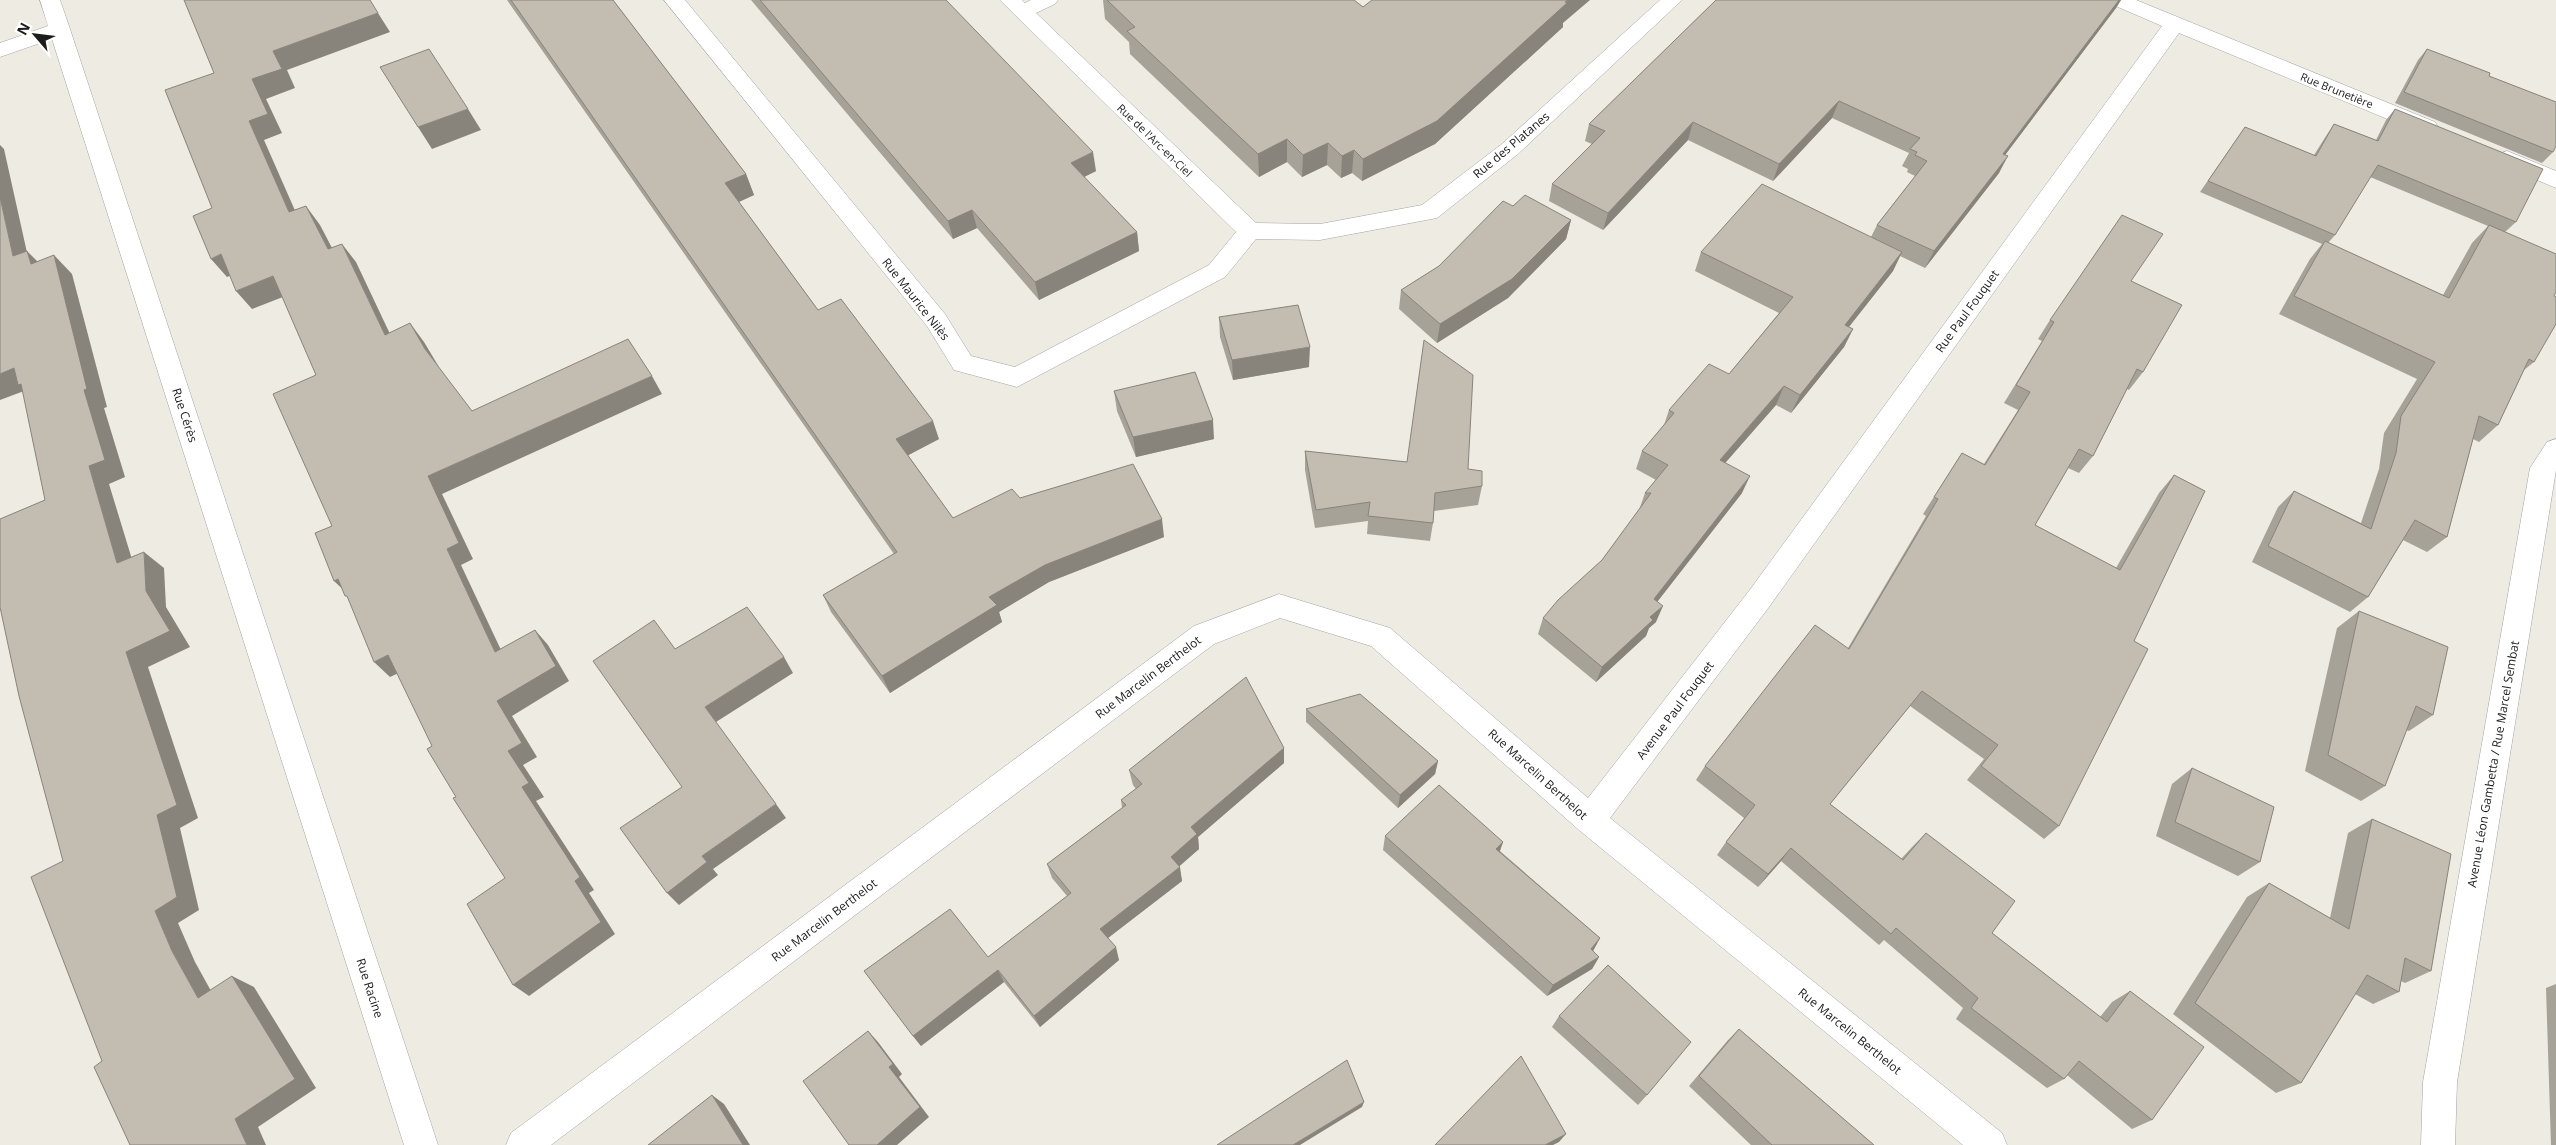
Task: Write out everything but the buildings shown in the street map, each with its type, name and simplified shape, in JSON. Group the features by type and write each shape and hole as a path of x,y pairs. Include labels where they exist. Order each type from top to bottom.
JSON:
{"street":[{"name":"Rue Cérès","path":"50,0 319,830"},
{"name":"Rue Maurice Nilès","path":"674,0 936,320 963,363 1017,377 1217,271 1250,230"},
{"path":"1016,6 1048,0"},
{"name":"Rue des Platanes","path":"1250,230 1320,232 1429,212 1510,149 1672,0"},
{"name":"Rue Brunetière","path":"2118,0 2447,135"},
{"name":"Rue de l'Arc-en-Ciel","path":"1016,6 1250,230"},
{"name":"Rue Paul Fouquet","path":"1759,599 2175,23"},
{"path":"0,50 60,29"},
{"path":"2492,154 2556,180"},
{"name":"Avenue Léon Gambetta / Rue Marcel Sembat","path":"2438,1145 2440,1082 2543,468 2556,449"},
{"name":"Avenue Paul Fouquet","path":"1590,820 1759,599"},
{"name":"Rue Marcelin Berthelot","path":"524,1145 1204,635 1279,606 1380,637 1590,820 1990,1145"},
{"name":"Rue Racine","path":"319,830 421,1145"}]}
